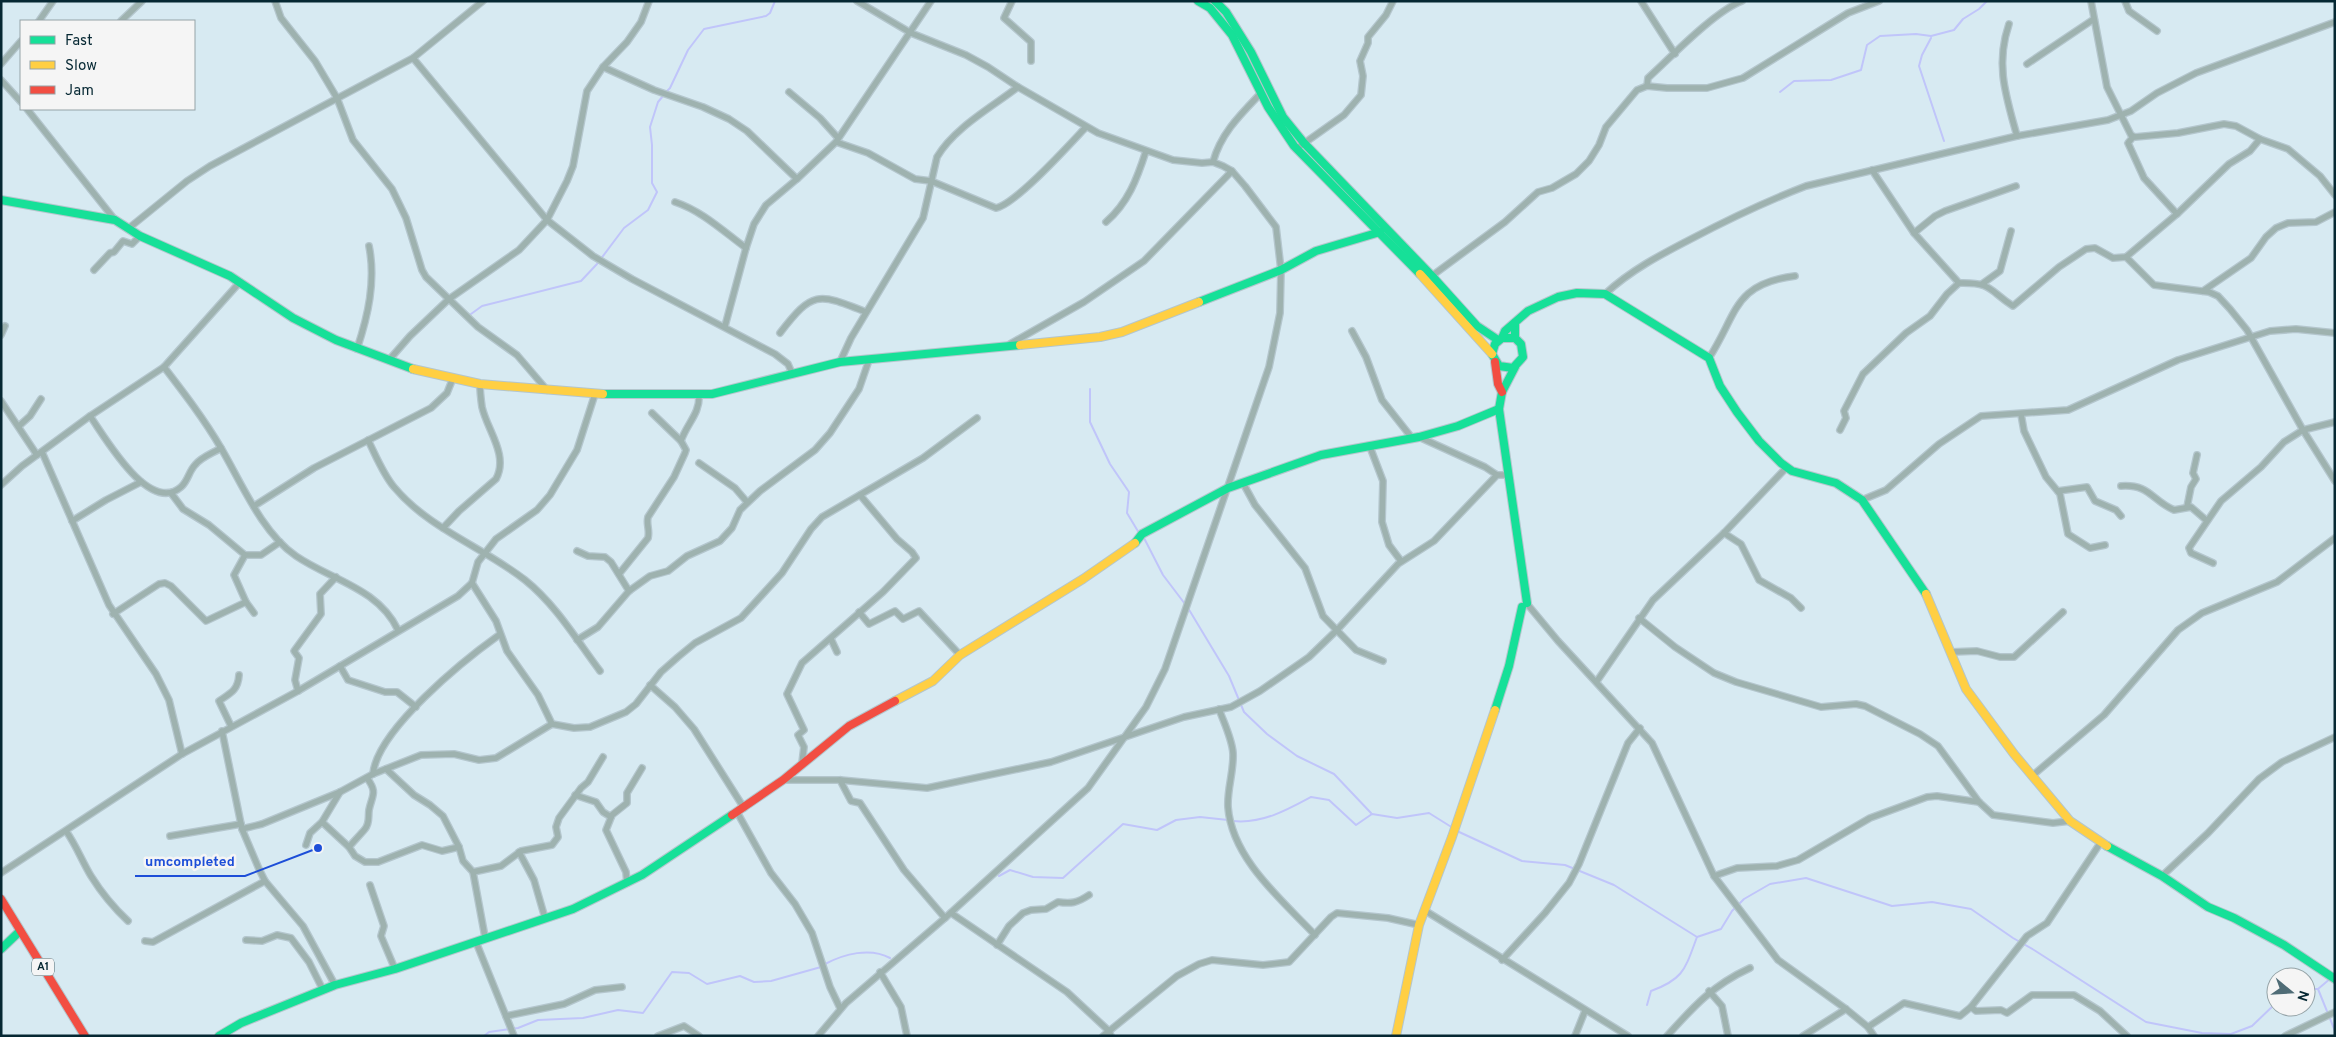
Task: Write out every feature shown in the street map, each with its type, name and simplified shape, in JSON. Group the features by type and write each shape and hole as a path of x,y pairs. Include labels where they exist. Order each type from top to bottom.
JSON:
{"main road":[{"path":"1198,1 1208,3 1221,18 1275,120 1296,149 1380,232 1432,276 1477,326 1500,339 1515,338"},
{"path":"1215,1 1226,12 1251,52 1283,117 1304,144 1397,246 1425,281 1493,358 1504,368 1515,367"},
{"path":"1,200 115,220 140,236 240,282 293,318 357,349 419,371 480,384 596,394 664,392 699,395 712,394 759,384 792,373 840,362 1010,344 1088,339 1122,332 1281,270 1316,251 1380,232"},
{"path":"1502,392 1498,384 1493,358 1494,344 1505,331 1532,309 1562,295 1577,293 1605,294 1709,358 1714,366 1716,376 1741,418 1786,468 1830,481 1848,489 1862,500 1928,599 1966,689 2032,776 2070,821 2101,842 2162,876 2208,907 2234,918 2323,970 2335,979"},
{"path":"1396,1036 1418,925 1459,819 1526,608 1526,595 1498,408 1502,392 1515,367 1521,361 1524,352 1521,344 1515,338 1515,323"},
{"path":"219,1036 241,1023 335,985 395,969 573,909 627,883 783,780 848,726 932,681 960,655 1059,595 1141,536 1228,488 1322,454 1416,438 1458,426 1498,408"},
{"name":"A1","path":"1,899 84,1036"},
{"path":"1,949 20,931"}],"street":[{"path":"39,20 53,1"},
{"path":"122,20 142,1"},
{"path":"275,1 281,18 315,61 337,98 352,140 392,189 400,205 422,270 478,327 517,355 547,390"},
{"path":"129,228 202,171 413,58 483,1"},
{"path":"389,360 410,336 449,299 518,250 547,220 568,181 573,166 587,91 634,31 649,1"},
{"path":"818,1036 840,1008 945,918 1088,788 1146,707 1159,683 1269,367 1278,331 1281,270 1279,236 1276,227 1232,171 1213,162 1202,163 1173,160 1146,152 1086,127 988,67 966,55 911,33 857,1"},
{"path":"725,326 754,224 766,205 797,179 837,140 931,1"},
{"path":"1012,1 1004,18 1031,42 1031,61"},
{"path":"1296,149 1344,115 1360,95 1363,76 1360,61 1368,43 1368,37 1386,15 1393,1"},
{"path":"1641,1 1675,54"},
{"path":"1647,86 1648,78 1728,8 1742,1"},
{"path":"1425,281 1505,222 1538,192 1552,188 1576,174 1599,145 1610,121 1632,94 1647,86 1707,88 1743,78 1848,13 1879,1"},
{"path":"2091,1 2107,87 2134,137"},
{"path":"2125,1 2129,11 2157,31"},
{"path":"2026,64 2094,19"},
{"path":"1605,294 1625,276 1651,260 1777,197 1806,186 2017,136 2101,121 2121,115 2157,93 2196,73 2335,22"},
{"path":"2009,24 2001,53 2004,84 2017,136"},
{"path":"1,64 20,43"},
{"path":"413,58 547,220 593,256 632,280 725,326 783,359 792,373"},
{"path":"604,67 654,90 703,106 747,131 797,179"},
{"path":"1,80 20,101"},
{"path":"840,362 866,312 923,218 937,157 958,132 1018,87"},
{"path":"789,92 820,118 837,140 868,153 915,179 931,181 996,208 1003,206 1057,159 1086,127"},
{"path":"1213,162 1217,146 1230,126 1261,92"},
{"path":"28,110 115,220"},
{"path":"2177,214 2144,178 2128,143 2134,137 2178,134 2224,124 2243,129 2260,139 2288,149 2320,176 2335,195"},
{"path":"1840,430 1846,418 1844,411 1863,374 1906,333 1930,316 1947,294 1959,283 1982,284 1991,288 2013,306 2059,267 2086,249 2095,248 2113,258 2126,257 2177,214 2225,168 2250,151 2260,139"},
{"path":"1106,222 1125,203 1146,152"},
{"path":"1872,170 1914,233 1959,283"},
{"path":"1010,344 1084,302 1144,261 1232,171"},
{"path":"1914,233 1935,216 1945,211 2016,186"},
{"path":"675,202 688,206 705,217 746,248"},
{"path":"2203,291 2251,258 2276,228 2288,223 2316,222 2335,212"},
{"path":"1982,284 2000,271 2010,231"},
{"path":"94,270 123,241 132,244 140,236"},
{"path":"357,349 367,316 371,290 373,264 370,246"},
{"path":"2126,257 2154,285 2180,290 2203,291 2218,296 2244,325 2251,336 2303,430 2335,481"},
{"path":"1709,358 1741,300 1761,284 1796,276"},
{"path":"1,485 90,416 164,367 240,282"},
{"path":"780,333 797,310 813,299 832,299 866,312"},
{"path":"1,335 5,326"},
{"path":"1862,500 1880,494 1890,487 1940,444 1981,416 2068,410 2178,360 2251,336 2289,329 2335,333"},
{"path":"1352,331 1366,357 1382,400 1416,438 1485,467 1497,476"},
{"path":"577,640 598,627 629,591 650,576 668,571 687,556 720,541 732,528 736,515 748,502 806,458 830,433 859,389 869,360"},
{"path":"164,367 197,409 254,506 280,542 296,556 378,602 392,618 398,630"},
{"path":"254,506 314,468 431,408 448,393 453,378"},
{"path":"443,528 459,511 496,479 499,474 500,460 492,432 482,408 480,384"},
{"path":"1,873 182,754 231,726 298,692 398,630 458,596 472,583 483,553 502,533 537,510 550,495 577,450 596,394"},
{"path":"681,441 685,429 697,414 700,405 699,395"},
{"path":"19,426 30,416 41,399"},
{"path":"1,401 39,454 72,521 113,614 156,674 169,700 182,754"},
{"path":"619,574 648,538 650,531 646,522 648,517 674,477 686,450 681,441 652,413"},
{"path":"2021,414 2024,431 2046,477 2062,499 2066,530 2071,538 2090,548 2105,545"},
{"path":"90,416 140,482 160,492 171,493 181,487 196,463 221,448"},
{"path":"170,836 262,824 340,792 373,774 422,755 454,754 479,760 496,758 527,737 552,724 574,728 597,726 626,712 636,704 661,672 695,643 741,618 782,573 811,529 822,517 924,458 977,418"},
{"path":"2214,563 2190,551 2191,544 2206,520 2233,488 2260,467 2284,442 2303,430 2335,422"},
{"path":"368,440 387,478 395,489 443,528 524,579 556,609 600,671"},
{"path":"1370,447 1383,478 1382,522 1389,545 1401,561"},
{"path":"2187,507 2191,487 2196,479 2193,473 2197,455"},
{"path":"699,463 735,488 748,502"},
{"path":"1597,681 1653,600 1724,533 1786,468"},
{"path":"783,780 840,780 927,788 1051,762 1184,717 1231,707 1260,691 1309,657 1337,630 1401,561 1434,541 1497,476 1508,475"},
{"path":"72,521 140,482"},
{"path":"1244,483 1255,505 1298,557 1315,591 1321,612 1356,650 1383,661"},
{"path":"2121,486 2142,488 2156,500 2174,510 2187,507 2194,509 2206,520"},
{"path":"2058,491 2087,487 2095,501 2116,510 2121,516"},
{"path":"171,493 183,510 209,525 245,555 262,555 280,542"},
{"path":"802,764 804,747 798,734 804,730 787,694 802,663 883,592 916,558 912,552 896,539 860,495"},
{"path":"1724,533 1742,544 1759,580 1791,598 1801,608"},
{"path":"2032,776 2104,715 2178,630 2202,613 2277,582 2335,538"},
{"path":"577,551 588,556 605,558 611,562 629,591"},
{"path":"245,555 234,573 246,602 254,613"},
{"path":"298,692 295,680 300,658 294,651 321,614 320,594 336,577"},
{"path":"113,614 159,584 165,583 171,586 206,621 246,602"},
{"path":"472,583 496,621 499,635 506,651 538,695 552,724"},
{"path":"1526,608 1640,728 1662,760 1695,838 1714,876 1778,960 1868,1026 1874,1036"},
{"path":"859,612 869,624 895,611 903,619 919,611 960,655"},
{"path":"1951,652 1966,650 2000,657 2014,656 2063,612"},
{"path":"1639,618 1675,647 1714,673 1821,706 1856,704 1865,706 1920,734 1938,746 1979,802 1990,812 1998,816 2053,823 2070,821"},
{"path":"373,774 375,763 390,737 416,707 467,658 499,635"},
{"path":"831,639 837,652"},
{"path":"340,666 348,680 385,692 397,692 416,707"},
{"path":"231,726 219,701 234,692 239,684 239,675"},
{"path":"650,686 675,707 694,729 740,810 771,874 795,904 812,933 823,961 830,987 840,1008"},
{"path":"1219,709 1233,750 1228,809 1237,840 1267,884 1315,935"},
{"path":"1502,960 1545,913 1569,883 1579,864 1628,743 1640,728"},
{"path":"222,731 242,827 265,882 303,926 335,985"},
{"path":"2162,876 2208,833 2259,779 2282,762 2335,737"},
{"path":"473,872 501,866 519,852 552,845 556,841 558,834 557,822 575,795 588,782 603,757"},
{"path":"627,883 626,872 606,830 611,817 627,803 627,793 642,768"},
{"path":"386,769 414,795 430,805 442,816 459,847 463,861 473,872 486,937"},
{"path":"349,847 365,830 370,818 369,812 374,797 373,786 367,778"},
{"path":"840,780 851,801 860,803 904,870 945,918"},
{"path":"306,845 310,833 322,822 340,792"},
{"path":"575,795 596,802 603,812 611,817"},
{"path":"1714,876 1737,868 1777,866 1798,860 1870,818 1927,797 1937,796 1979,802"},
{"path":"322,822 349,847 358,859 374,863 422,845 442,851 459,847"},
{"path":"66,831 76,845 90,875 106,898 128,921"},
{"path":"1868,1026 1904,1003 1960,1016 1971,1006 2027,936 2046,923 2101,842"},
{"path":"519,852 534,880 545,918"},
{"path":"145,941 153,942 265,882"},
{"path":"370,885 384,926 381,936 395,969"},
{"path":"997,945 1010,926 1023,913 1031,910 1046,909 1058,902 1070,904 1089,895"},
{"path":"1424,910 1502,960 1628,1036"},
{"path":"1103,1036 1110,1033 1177,976 1199,964 1212,960 1263,965 1289,962 1332,917 1343,912 1418,925"},
{"path":"950,913 1067,992 1110,1033"},
{"path":"246,940 262,942 277,935 291,938 309,962 323,990"},
{"path":"476,942 514,1034"},
{"path":"1667,1036 1710,991 1728,978 1750,968"},
{"path":"880,972 901,1007 907,1036"},
{"path":"506,1016 564,1004 595,990 622,987"},
{"path":"1710,991 1722,1006 1728,1036"},
{"path":"1971,1006 1976,1011 2001,1010 2008,1013 2032,995 2074,994 2100,1011 2127,1036"},
{"path":"1803,1036 1846,1009"},
{"path":"1575,1036 1585,1011"},
{"path":"2285,1036 2332,1013"},
{"path":"658,1036 684,1026 698,1036"}],"waterway":[{"path":"666,92 670,88 688,50 704,29 766,16 770,13 775,1"},
{"path":"1780,92 1794,81 1831,80 1861,70 1867,45 1880,36 1916,34 1931,36 1954,30 1963,19 1979,9 1987,1"},
{"path":"1931,38 1922,55 1919,66 1944,141"},
{"path":"471,314 482,306 581,281 597,264 624,228 648,210 657,192 652,183 650,127 658,102 663,96"},
{"path":"1090,389 1090,422 1110,464 1129,492 1127,513 1139,533"},
{"path":"1144,538 1163,575 1185,604"},
{"path":"1188,608 1229,676 1244,712 1267,734 1297,756 1334,774 1371,813"},
{"path":"1233,821 1254,820 1274,815 1311,797 1329,800 1356,825 1372,814 1397,818 1429,813 1453,828"},
{"path":"999,876 1010,870 1033,877 1063,878 1123,824 1157,830 1176,820 1200,817 1228,820"},
{"path":"1457,831 1522,861 1565,865 1614,885 1697,937 1721,929 1732,911 1744,899 1770,884 1806,878 1892,906 1932,902 1971,909 2013,938 2146,1022 2202,1033 2231,1034 2252,1026 2266,1013"},
{"path":"1647,1005 1651,991 1662,987 1682,972 1697,937"},
{"path":"825,964 840,957 866,952 890,958"},
{"path":"484,1036 489,1032 518,1028 538,1020 583,1018 618,1010 643,1013 672,972 689,973 707,984 740,976 754,982 771,981 821,967"},
{"path":"2316,989 2331,978"},
{"path":"2318,989 2335,1031"}],"traffic: fast":[{"path":"1198,1 1210,8 1232,35 1268,107 1294,146 1420,274"},
{"path":"1215,1 1226,12 1251,52 1283,117 1304,143 1432,276 1477,326 1498,340"},
{"path":"1,200 115,220 140,236 230,276 293,318 336,340 413,369"},
{"path":"1199,302 1281,270 1316,251 1380,232"},
{"path":"1502,338 1505,331 1528,311 1558,297 1577,293 1605,294 1709,358 1720,386 1737,412 1759,441 1781,463 1792,471 1836,483 1862,500 1926,594"},
{"path":"1515,323 1515,338 1521,344 1523,357 1513,368 1499,366 1492,354 1495,344 1502,338 1515,338"},
{"path":"603,394 712,394 840,362 1020,345"},
{"path":"1515,367 1502,392 1499,409 1527,603"},
{"path":"1135,543 1142,534 1228,488 1321,455 1419,437 1458,426 1499,409"},
{"path":"1495,710 1509,666 1522,607"},
{"path":"219,1036 241,1023 335,985 395,969 573,909 642,875 732,815"},
{"path":"2107,846 2162,876 2208,907 2234,918 2284,945 2335,979"},
{"path":"1,949 20,931"}],"traffic: slow":[{"path":"1420,274 1492,354"},
{"path":"1020,345 1100,337 1122,332 1199,302"},
{"path":"413,369 480,384 603,394"},
{"path":"895,701 933,681 960,655 1083,579 1135,543"},
{"path":"1926,594 1966,689 2014,754 2070,821 2107,846"},
{"path":"1396,1036 1419,925 1452,837 1495,710"}],"traffic: jam":[{"path":"1495,362 1498,384 1502,392"},
{"path":"732,815 783,780 849,726 895,701"},
{"path":"1,899 85,1036"}],"place":[{"name":"umcompleted","path":"318,848"}]}
